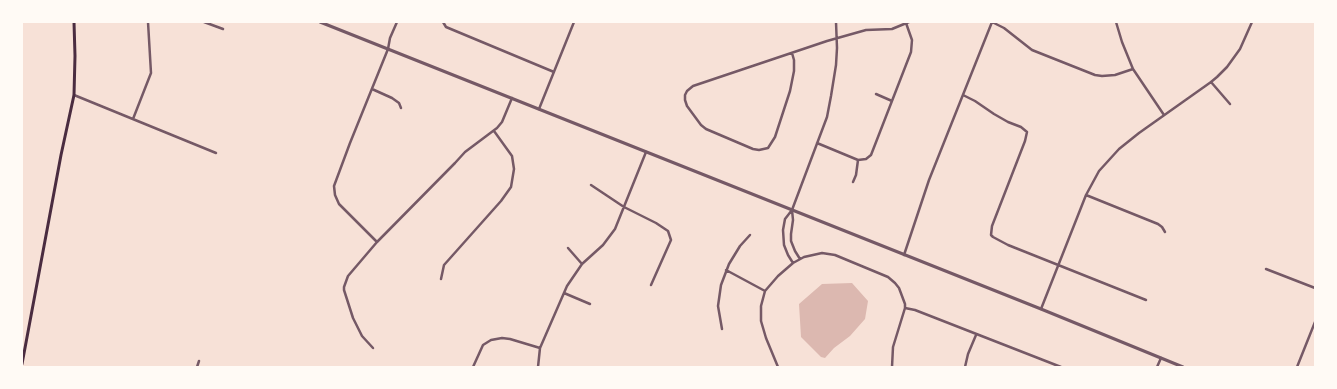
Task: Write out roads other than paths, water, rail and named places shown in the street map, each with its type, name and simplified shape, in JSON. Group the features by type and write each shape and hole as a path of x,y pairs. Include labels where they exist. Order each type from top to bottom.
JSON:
{"main road":[{"path":"22,364 61,155 74,95 76,56 74,22"}],"street":[{"path":"133,119 151,73 148,22"},
{"path":"204,22 223,29"},
{"path":"320,22 1183,367"},
{"path":"377,242 340,204 336,199 334,190 335,181 388,49 390,38 397,22"},
{"path":"442,22 446,27 554,72"},
{"path":"539,109 574,22"},
{"path":"793,263 788,255 783,237 785,219 792,210 827,117 836,65 836,22"},
{"path":"904,255 929,180 992,22 1004,28 1032,50 1095,75 1115,75 1133,69"},
{"path":"1116,22 1133,69 1164,115"},
{"path":"1041,309 1086,195 1099,171 1119,149 1139,133 1211,82 1226,67 1240,49 1252,22"},
{"path":"792,53 794,60 794,71 787,104 773,140 768,148 764,150 753,149 706,128 701,125 687,106 685,100 687,91 693,86 792,53 828,41 866,30 892,29 907,23 912,40 912,48 871,155 866,159 858,160 817,143"},
{"path":"1211,82 1230,104"},
{"path":"372,89 392,98 401,108"},
{"path":"876,94 892,101"},
{"path":"74,95 216,153"},
{"path":"963,95 976,101 1026,132 1025,141 992,226 992,235 998,241 1146,300"},
{"path":"373,348 358,329 346,297 344,287 348,276 377,242 465,152 494,131 502,122 512,98"},
{"path":"441,279 444,265 501,201 511,187 514,169 512,156 494,131"},
{"path":"538,367 540,348 567,286 582,264 600,249 615,229 646,152"},
{"path":"852,182 856,175 858,160"},
{"path":"591,185 624,207 664,228 670,234 671,240 651,285"},
{"path":"1086,195 1158,224 1165,232"},
{"path":"792,210 793,220 790,234 791,241 794,251 800,259"},
{"path":"722,329 718,301 721,285 726,270 740,246 750,235"},
{"path":"568,248 582,264"},
{"path":"778,367 760,321 761,306 765,291 774,280 793,263 814,254 828,253 888,277 896,283 899,288 905,308 893,347 892,367"},
{"path":"1266,268 1315,288"},
{"path":"726,270 765,291"},
{"path":"564,293 590,304"},
{"path":"905,308 915,310 1061,367"},
{"path":"1297,367 1315,322"},
{"path":"965,367 968,354 976,334"},
{"path":"473,367 483,345 491,340 502,338 510,339 540,348"},
{"path":"1157,367 1161,358"},
{"path":"197,367 199,361"}]}
